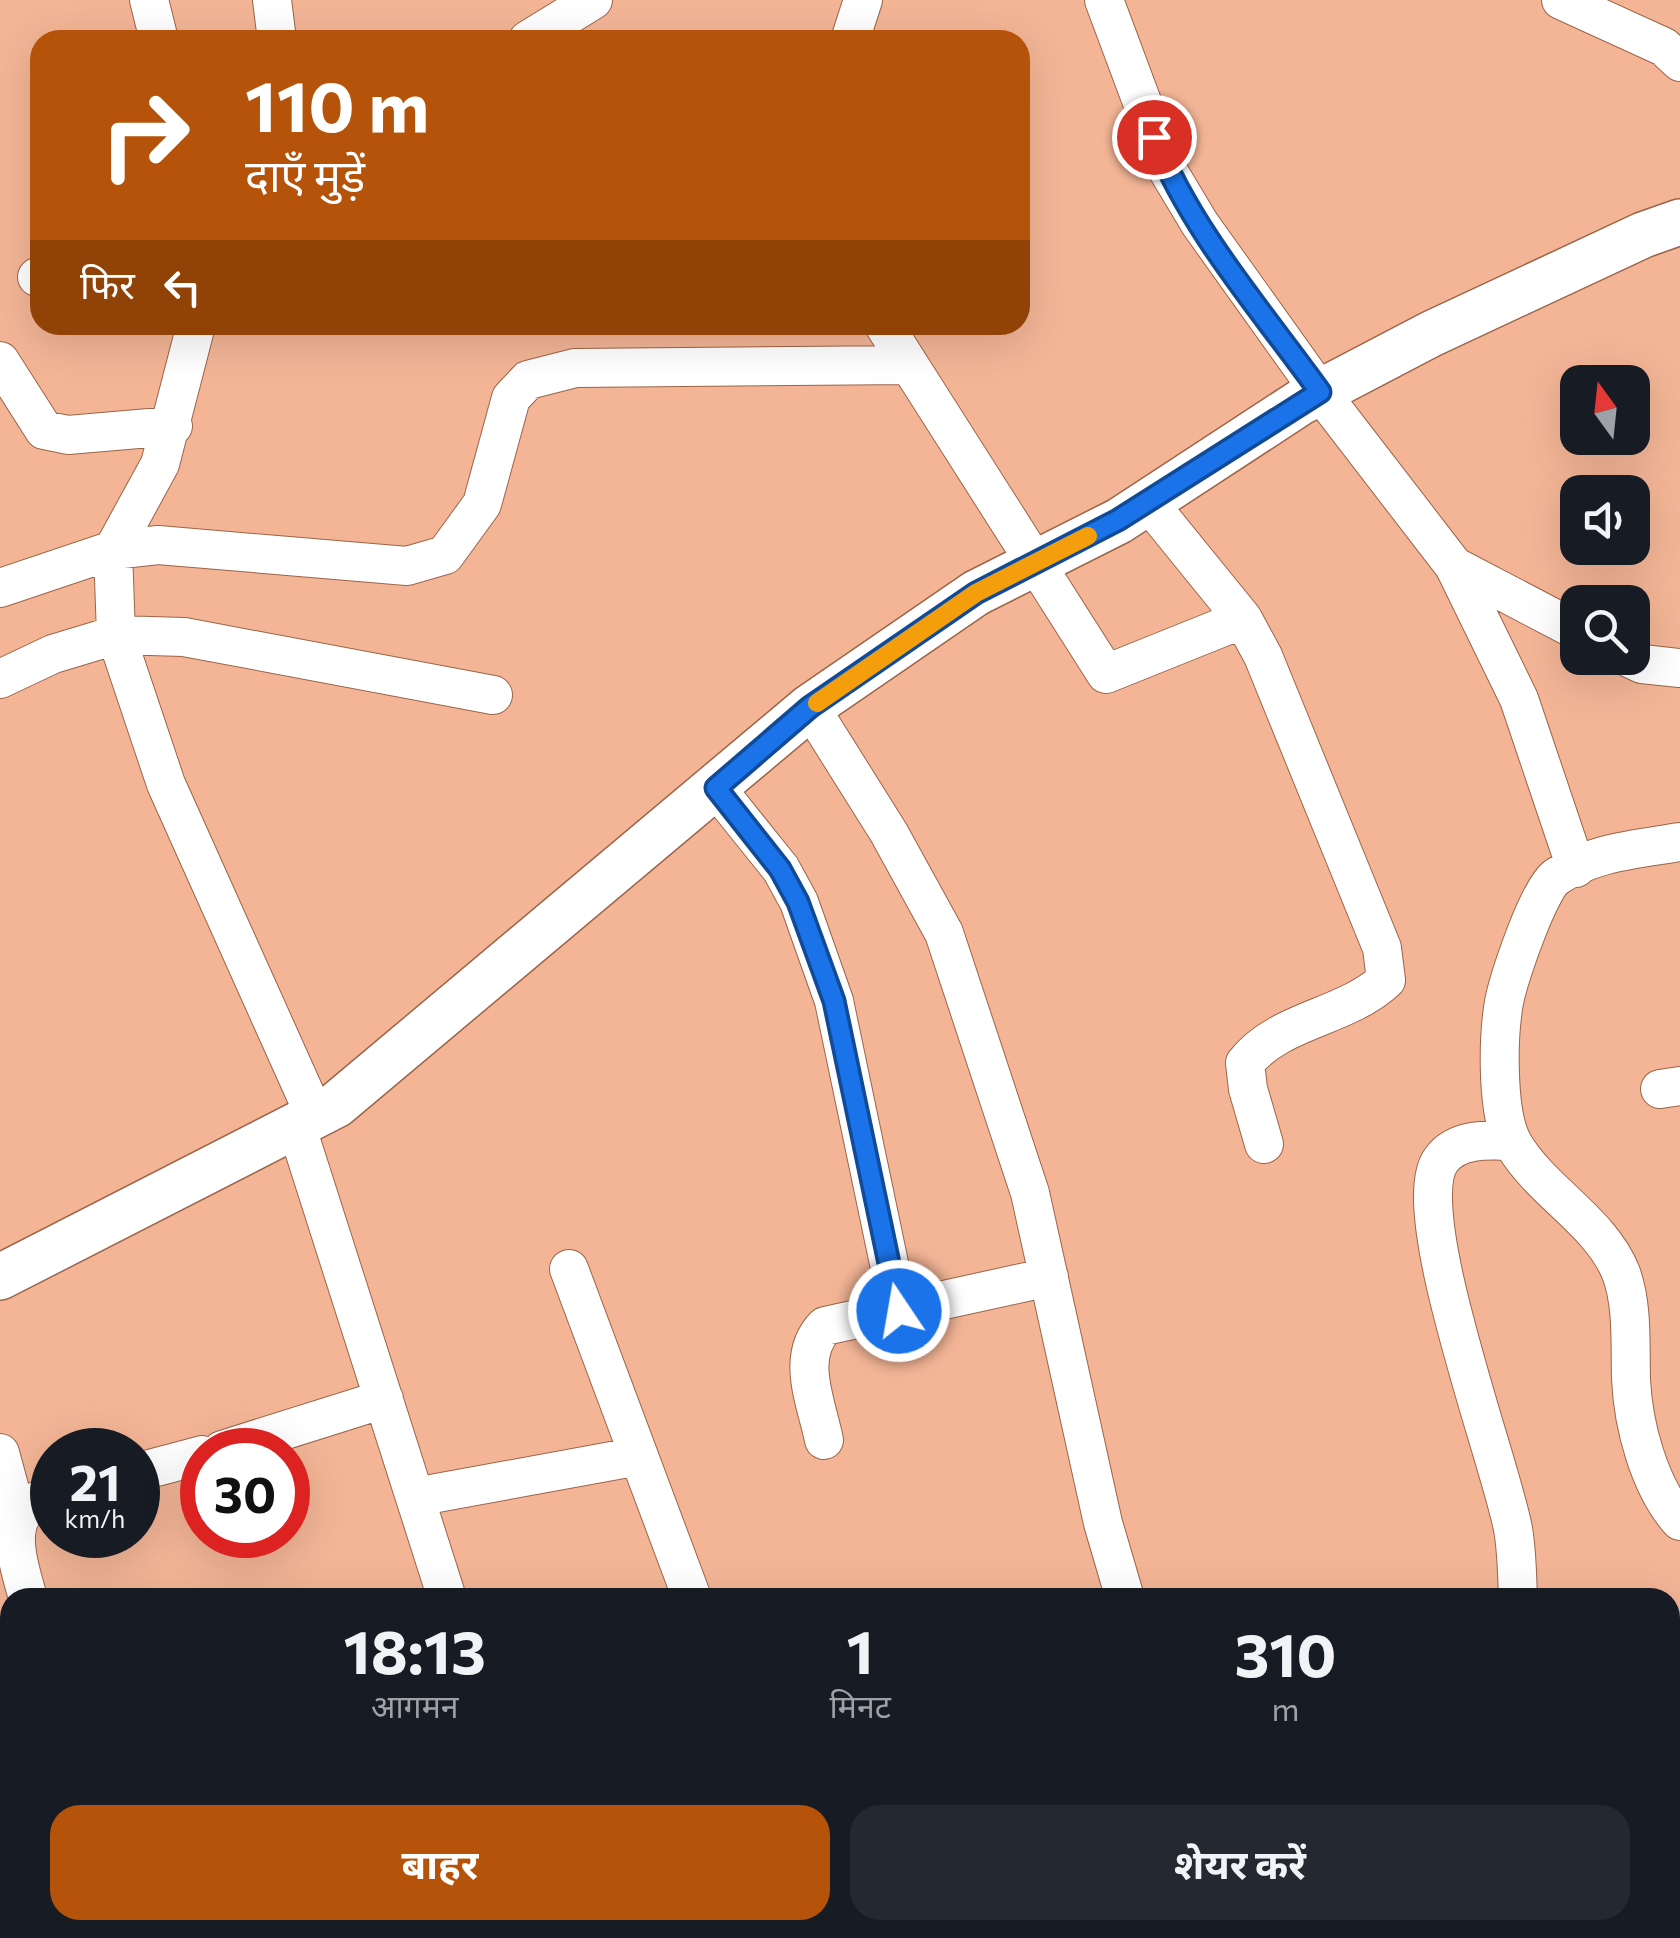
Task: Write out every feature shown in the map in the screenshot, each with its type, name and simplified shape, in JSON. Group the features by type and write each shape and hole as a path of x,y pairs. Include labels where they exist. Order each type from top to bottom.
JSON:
{"street":[{"path":"149,0 156,30"},
{"path":"272,0 276,30"},
{"path":"544,30 593,0"},
{"path":"853,30 863,0"},
{"path":"1104,0 1167,169 1200,224 1320,392 1454,566 1519,698 1576,868"},
{"path":"1561,0 1664,47 1680,62"},
{"path":"0,1276 306,1120 351,1093 810,707 976,593 1148,502 1320,392 1431,334 1642,235 1680,222"},
{"path":"194,335 160,464 113,550 116,635 166,784 306,1120 384,1400 445,1588"},
{"path":"890,335 1106,674 1242,619"},
{"path":"0,361 44,430 68,436 173,426"},
{"path":"0,588 113,550 158,545 407,566 445,555 482,504 511,398 528,380 575,368 909,365"},
{"path":"1148,502 1242,619 1263,656 1382,948 1386,980 1366,998 1261,1043 1245,1063 1264,1144"},
{"path":"1454,566 1560,622"},
{"path":"0,679 53,654 116,635 184,637 493,695"},
{"path":"1650,665 1680,668"},
{"path":"810,707 890,833 944,933 1030,1193 1103,1523 1122,1588"},
{"path":"716,788 780,869 798,902 834,1001 899,1311"},
{"path":"1680,842 1603,855 1553,878 1532,919 1504,1002 1501,1091 1511,1141 1534,1173 1592,1232 1621,1272 1630,1323 1631,1386 1645,1452 1667,1506 1680,1521"},
{"path":"1511,1141 1461,1145 1441,1158 1434,1176 1434,1212 1461,1344 1513,1529 1517,1588"},
{"path":"569,1269 688,1588"},
{"path":"824,1440 807,1359 810,1340 824,1326 1049,1277"},
{"path":"293,1428 384,1400"},
{"path":"0,1453 17,1516 15,1534 26,1588"},
{"path":"415,1497 639,1456"},
{"path":"17,1516 30,1503"}],"slow traffic":[{"path":"817,703 976,593 1088,536"}],"route":[{"path":"899,1311 834,1001 798,902 780,869 716,788 810,707 976,593 1118,520 1320,392 1200,224 1167,169 1154,137"}]}
